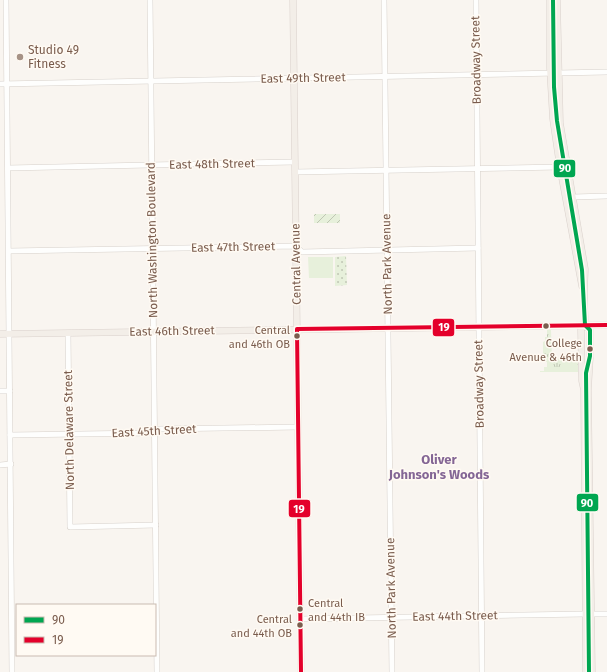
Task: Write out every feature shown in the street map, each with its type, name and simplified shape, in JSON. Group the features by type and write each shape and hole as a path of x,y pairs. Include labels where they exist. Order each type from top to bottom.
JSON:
{"main road":[{"name":"Central Avenue","path":"294,0 301,672"},
{"path":"550,0 553,119 560,167 584,294"},
{"path":"557,0 560,123 585,269 585,325 581,330 592,672"},
{"name":"East 46th Street","path":"0,334 607,324"},
{"path":"585,325 590,330 588,390 589,614 586,672"}],"street":[{"path":"6,0 10,464 15,650 12,672"},
{"name":"North Washington Boulevard","path":"150,0 157,672"},
{"name":"North Park Avenue","path":"384,0 392,672"},
{"name":"Broadway Street","path":"476,0 482,672"},
{"name":"East 49th Street","path":"0,84 607,72"},
{"name":"East 48th Street","path":"8,168 295,162"},
{"path":"295,172 560,167"},
{"path":"573,197 607,196"},
{"name":"East 47th Street","path":"9,251 296,246 302,252 478,248"},
{"name":"North Delaware Street","path":"68,333 70,527 156,526"},
{"path":"0,391 10,391"},
{"name":"East 45th Street","path":"10,435 150,433 159,429 298,427"},
{"path":"0,465 10,464"},
{"name":"East 44th Street","path":"301,619 607,614"}],"green space":[{"path":"314,214 340,214 340,223 314,223"},
{"path":"346,256 347,285 335,286 335,257"},
{"path":"308,257 333,257 333,278 309,278"},
{"path":"547,330 551,330 552,359 578,358 578,372 540,372 544,371 544,367 547,367 547,362 545,362 545,358 543,358 543,342 545,341 545,337 547,337"}],"transit line":[{"name":"90","path":"553,0 554,87 557,121 582,270 585,325 590,330 590,356 586,373 589,672"},
{"name":"19","path":"301,672 297,329 607,325"}],"place":[{"name":"Studio 49 Fitness","path":"20,57"},
{"name":"Central and 46th OB","path":"297,336"},
{"name":"College Avenue & 46th","path":"590,349"},
{"name":"Central and 44th IB","path":"300,609"},
{"name":"Central and 44th OB","path":"300,625"}],"district":[{"name":"Oliver Johnson's Woods","path":"439,466"}]}
